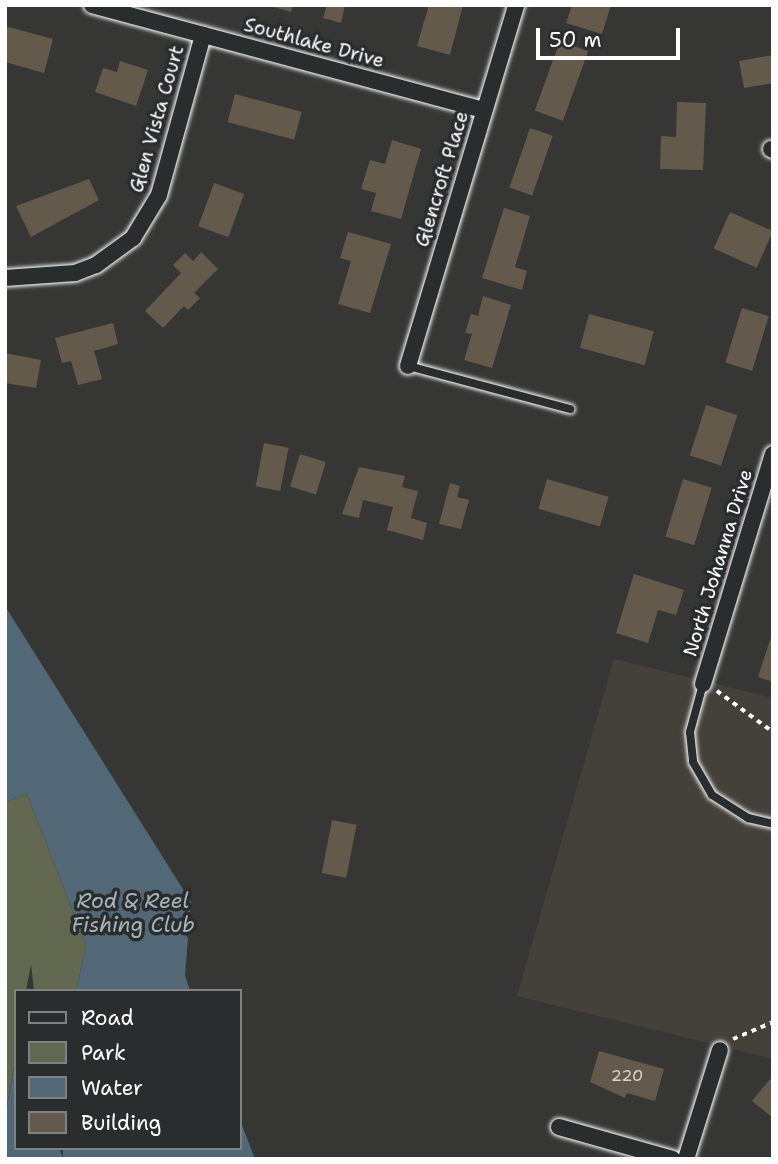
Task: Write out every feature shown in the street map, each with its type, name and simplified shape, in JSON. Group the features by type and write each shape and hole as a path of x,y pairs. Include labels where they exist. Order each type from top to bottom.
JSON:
{"street":[{"name":"Southlake Drive","path":"92,5 484,110"},
{"name":"Glencroft Place","path":"408,366 516,5"},
{"name":"Glen Vista Court","path":"5,278 75,274 96,265 132,238 159,195 203,35"},
{"name":"North Johanna Drive","path":"703,684 773,454"},
{"path":"686,1159 720,1050"},
{"path":"559,1126 673,1159"}],"lane":[{"path":"408,366 570,409"},
{"path":"703,684 690,732 693,762 712,795 748,818 773,824"}],"path":[{"path":"703,684 773,732"},
{"path":"720,1050 729,1048 735,1037 773,1022"}],"shaded area":[{"path":"614,659 773,698 773,1059 517,996"}],"green space":[{"path":"27,794 86,945 76,989 34,989 31,964 26,989 14,989 14,1066 5,1117 5,802"}],"water":[{"name":"Rod & Reel Fishing Club","path":"5,606 191,902 185,975 189,989 76,989 86,945 27,794 5,802"},
{"path":"14,1066 14,1150 60,1150 63,1158 63,1150 242,1150 242,1125 255,1159 5,1159 5,1118"}],"building":[{"path":"267,5 293,5 291,12"},
{"path":"327,5 345,5 341,23 323,18"},
{"path":"429,5 463,5 450,55 417,46"},
{"path":"572,5 611,5 602,34 566,23"},
{"path":"5,26 53,39 44,73 5,62"},
{"path":"560,41 588,51 563,121 535,111"},
{"path":"773,55 773,83 744,88 739,61"},
{"path":"120,61 148,70 136,106 95,92 103,68 117,72"},
{"path":"235,94 302,112 294,140 227,122"},
{"path":"677,102 706,103 703,170 660,169 661,136 676,137"},
{"path":"530,128 553,136 532,195 509,188"},
{"path":"392,140 421,149 401,219 371,211 376,193 361,189 370,160 385,164"},
{"path":"89,179 99,200 31,237 16,206"},
{"path":"214,183 244,194 228,237 198,226"},
{"path":"504,208 530,216 515,267 527,271 522,290 482,278"},
{"path":"730,212 773,231 757,268 714,249"},
{"path":"348,232 391,244 370,313 338,304 351,261 340,258"},
{"path":"201,252 218,269 194,293 200,298 188,310 184,306 163,328 145,311 181,273 173,265 185,253 193,261"},
{"path":"483,296 511,305 492,368 464,360 472,334 465,333 471,314 478,316"},
{"path":"742,308 769,316 752,371 725,363"},
{"path":"589,314 654,331 645,365 580,348"},
{"path":"113,323 118,344 94,351 102,379 78,385 71,361 62,363 55,338"},
{"path":"5,353 41,360 36,388 5,383"},
{"path":"706,405 737,415 721,466 690,455"},
{"path":"264,443 289,448 280,491 256,486"},
{"path":"300,454 326,462 316,494 290,487"},
{"path":"359,467 405,476 402,487 418,491 411,518 427,523 423,540 387,530 393,507 363,500 359,518 342,514"},
{"path":"547,479 609,497 600,526 538,509"},
{"path":"683,479 712,488 694,545 665,536"},
{"path":"450,483 460,486 457,497 469,500 461,529 439,524"},
{"path":"634,574 684,590 676,615 658,610 648,643 616,633"},
{"path":"773,634 773,682 758,677"},
{"path":"332,820 357,825 346,878 322,873"},
{"path":"599,1051 664,1069 655,1101 627,1093 625,1098 590,1082"},
{"path":"770,1079 773,1081 773,1118 752,1101"}]}
